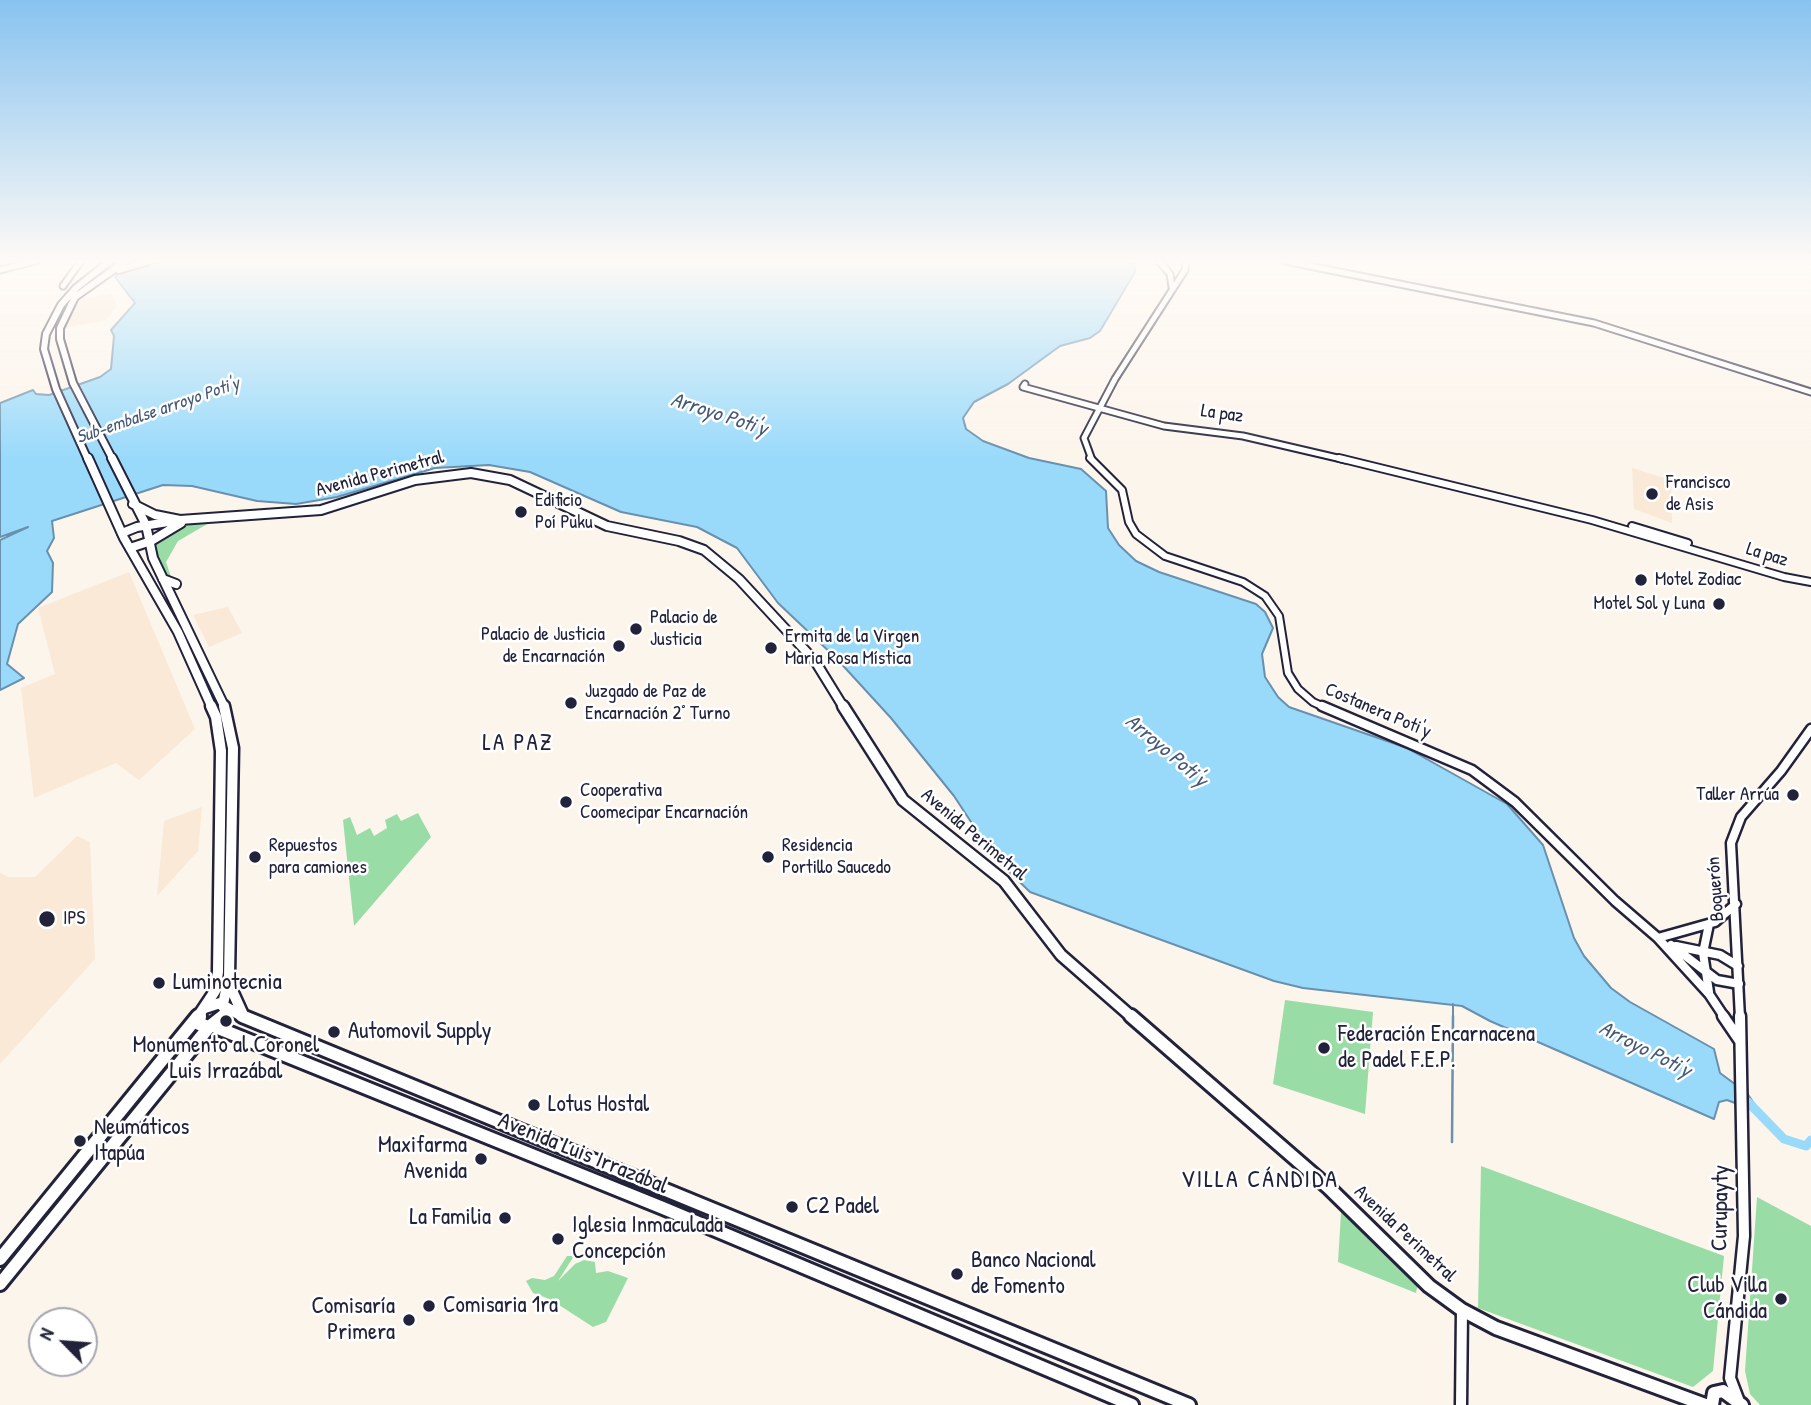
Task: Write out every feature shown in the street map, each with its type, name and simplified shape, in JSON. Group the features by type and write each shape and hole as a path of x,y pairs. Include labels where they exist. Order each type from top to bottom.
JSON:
{"highway":[{"path":"163,579 176,584"}],"main road":[{"path":"0,1259 202,1011 215,991 218,972 220,741 214,711 178,632 122,533 56,389 45,358 44,341 49,327"},
{"path":"0,1284 211,1026 223,1017 229,977 233,748 227,712 153,558 146,525 131,501 73,383 59,333 61,327"},
{"name":"Avenida Perimetral","path":"122,533 146,525 180,520 321,510 424,478 483,474 518,483 607,526 679,541 704,550 739,579 815,661 903,800 1004,881 1061,955 1329,1188 1412,1271 1462,1310 1496,1328 1708,1400 1728,1392 1740,1402"},
{"path":"131,501 155,515 180,520"},
{"name":"Avenida Perimetral","path":"130,548 150,541 191,519"},
{"path":"229,977 232,995 245,1019"},
{"path":"211,1026 200,1024 202,1011 212,1004 224,1006 245,1019 1189,1405"},
{"name":"Avenida Luis Irrazábal","path":"211,1026 663,1208 1132,1405"}],"street":[{"path":"1100,406 1149,327"},
{"path":"1605,327 1811,392"},
{"name":"La paz","path":"1100,406 1023,387 1025,384 1100,406 1164,426 1243,436 1592,520 1809,582"},
{"name":"Costanera Poti'y","path":"1100,406 1083,438 1088,456 1119,486 1129,522 1150,547 1174,559 1243,582 1265,596 1279,616 1288,673 1305,695 1324,708 1412,741 1488,781 1536,820 1615,901 1658,938 1709,993"},
{"path":"1809,582 1811,589"},
{"name":"Boquerón","path":"1742,1074 1731,844 1735,829 1811,729"},
{"path":"1658,938 1709,924 1735,904"},
{"path":"1709,924 1703,953 1709,993 1740,1041"},
{"path":"1738,965 1720,955 1671,945 1721,982 1739,984"},
{"name":"Curupayty","path":"1740,1402 1730,1378 1744,1225 1742,1074"},
{"path":"1461,1405 1462,1310"},
{"path":"1708,1400 1730,1378"}],"shaded area":[{"name":"Francisco de Asis","path":"1632,468 1671,480 1672,523 1634,509"},
{"path":"129,572 195,729 139,780 116,763 34,798 21,688 55,674 38,608"},
{"path":"228,607 242,633 209,647 193,615"},
{"path":"202,807 198,851 157,896 164,821"},
{"name":"IPS","path":"77,836 90,842 95,959 0,1064 0,873 8,877 35,877"}],"green space":[{"path":"216,519 178,541 166,562 172,580 165,578 155,556 154,545 158,538 185,523"},
{"path":"418,813 431,837 354,926 343,820 350,817 357,835 370,828 374,836 387,828 385,820 397,814 401,821"},
{"name":"Federación Encarnacena de Padel F.E.P.","path":"1285,1000 1373,1012 1365,1114 1273,1084"},
{"path":"1481,1166 1724,1256 1713,1371 1693,1387 1478,1308"},
{"name":"Club Villa Cándida","path":"1757,1197 1811,1226 1811,1405 1760,1405 1750,1394 1745,1371"},
{"path":"1344,1211 1418,1283 1416,1293 1338,1262 1341,1213"},
{"path":"567,1256 574,1256 558,1281 575,1264 584,1260 595,1262 596,1273 608,1271 628,1278 606,1322 593,1327 559,1305 548,1303 547,1298 533,1293 526,1281 532,1278 545,1280 554,1276"}],"water":[{"name":"Sub-embalse arroyo Poti'y","path":"114,327 1103,327 1090,338 1060,346 1008,384 974,402 963,418 966,429 983,441 1029,458 1081,469 1106,491 1108,528 1119,545 1136,561 1159,572 1256,604 1265,612 1273,628 1262,654 1265,677 1278,697 1289,707 1407,748 1507,804 1543,845 1574,938 1584,956 1611,988 1630,1002 1714,1049 1720,1073 1747,1093 1755,1105 1748,1108 1727,1100 1719,1102 1714,1119 1490,1021 1462,1006 1303,988 1274,981 1030,892 994,857 954,796 891,718 836,658 778,603 737,548 697,527 621,512 530,472 489,465 435,468 337,497 296,504 257,501 192,486 163,485 52,521 54,538 47,551 53,563 52,592 18,624 7,664 24,678 0,690 0,540 28,527 0,537 0,403 33,390 36,394 49,395 100,377 111,369 114,336 111,330"}],"waterway":[{"path":"1453,1004 1453,1016"},
{"path":"1452,1142 1453,1016"},
{"name":"Arroyo Poti'y","path":"1748,1102 1784,1139 1806,1146 1811,1140"}],"place":[{"name":"Francisco de Asis","path":"1652,494"},
{"name":"Edificio Poí Puku","path":"521,512"},
{"name":"Motel Zodiac","path":"1641,580"},
{"name":"Motel Sol y Luna","path":"1719,604"},
{"name":"Palacio de Justicia","path":"636,629"},
{"name":"Palacio de Justicia de Encarnación","path":"619,646"},
{"name":"Ermita de la Virgen Maria Rosa Mística","path":"771,648"},
{"name":"Juzgado de Paz de Encarnación 2° Turno","path":"571,703"},
{"name":"Taller Arrúa","path":"1793,795"},
{"name":"Cooperativa Coomecipar Encarnación","path":"566,802"},
{"name":"Repuestos para camiones","path":"255,857"},
{"name":"Residencia Portillo Saucedo","path":"768,857"},
{"name":"IPS","path":"47,919"},
{"name":"Luminotecnia","path":"159,983"},
{"name":"Monumento al Coronel Luis Irrazábal","path":"226,1021"},
{"name":"Automovil Supply","path":"334,1032"},
{"name":"Federación Encarnacena de Padel F.E.P.","path":"1324,1048"},
{"name":"Lotus Hostal","path":"534,1105"},
{"name":"Neumáticos Itapúa","path":"80,1141"},
{"name":"Maxifarma Avenida","path":"481,1159"},
{"name":"C2 Padel","path":"792,1207"},
{"name":"La Familia","path":"505,1218"},
{"name":"Iglesia Inmaculada Concepción","path":"558,1239"},
{"name":"Banco Nacional de Fomento","path":"957,1274"},
{"name":"Club Villa Cándida","path":"1781,1299"},
{"name":"Comisaria 1ra","path":"429,1306"},
{"name":"Comisaría Primera","path":"409,1320"}],"district":[{"name":"LA PAZ","path":"518,744"},
{"name":"VILLA CÁNDIDA","path":"1260,1181"}]}
